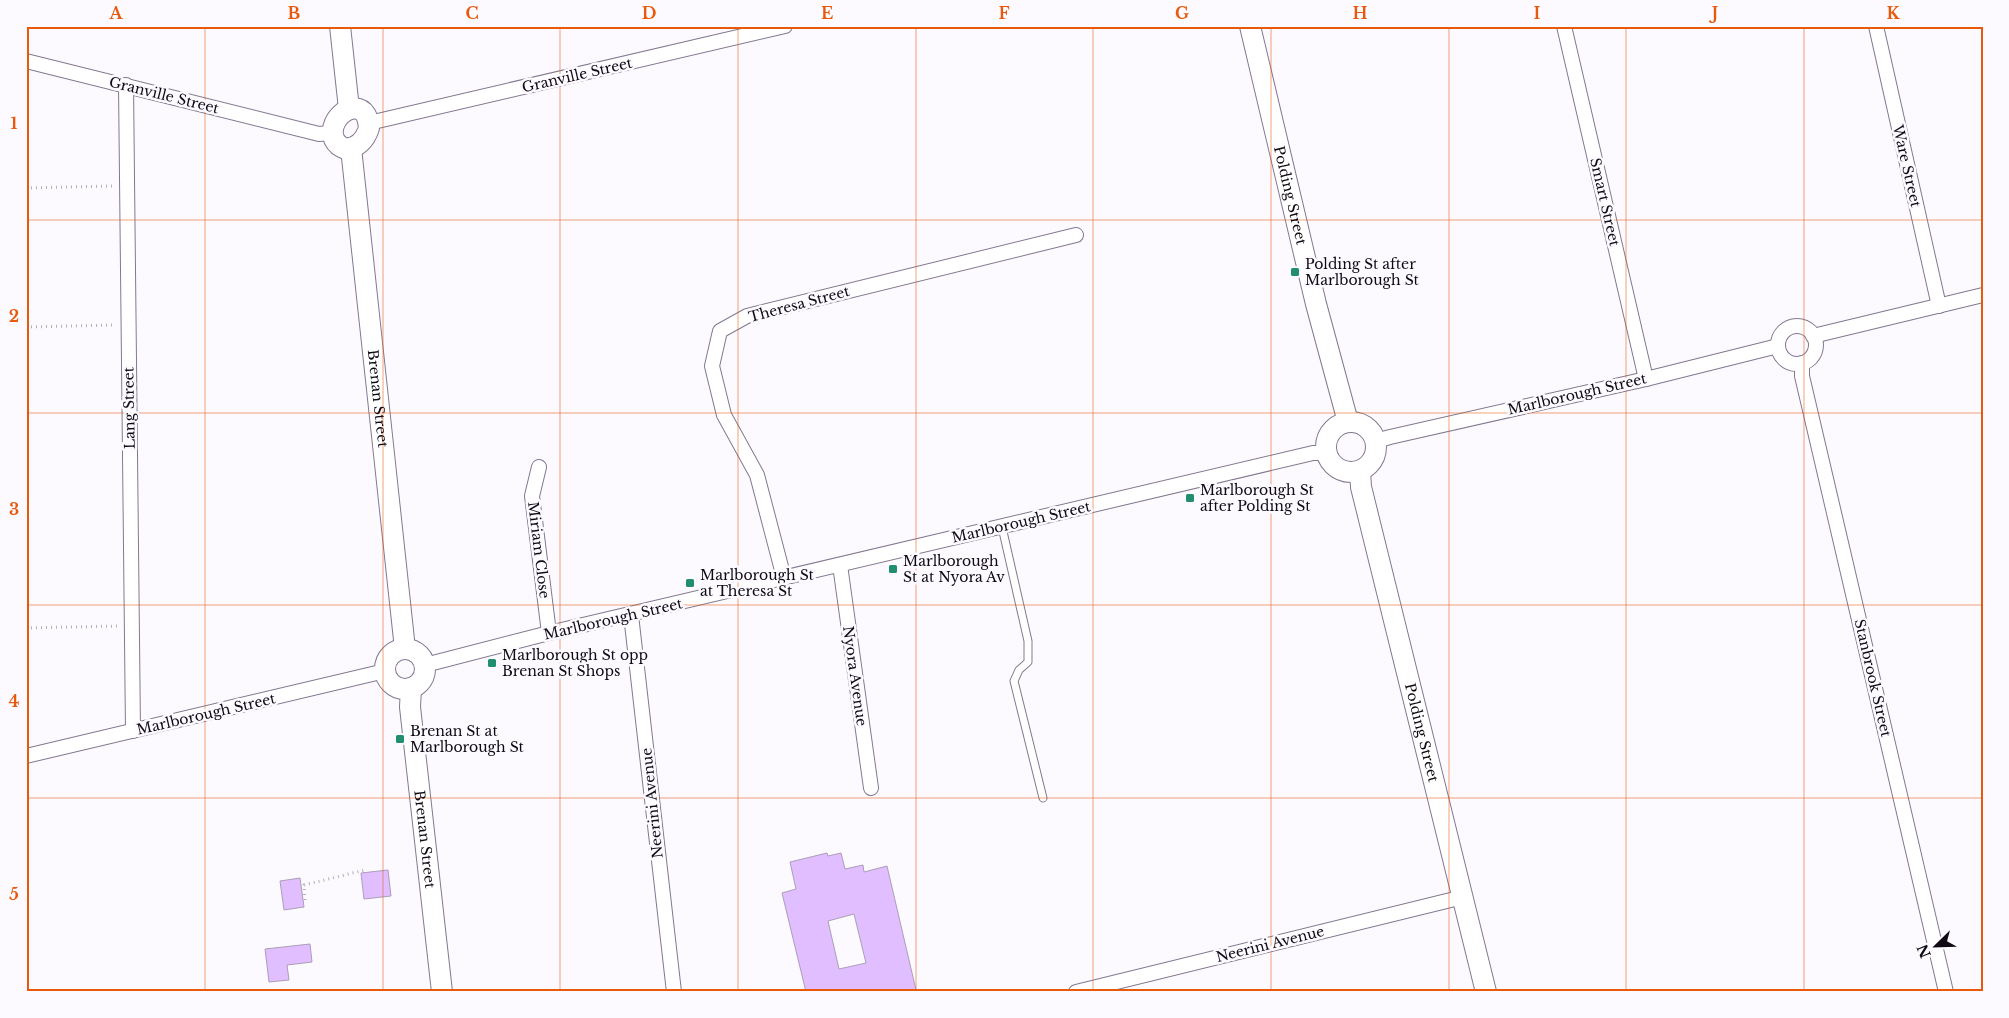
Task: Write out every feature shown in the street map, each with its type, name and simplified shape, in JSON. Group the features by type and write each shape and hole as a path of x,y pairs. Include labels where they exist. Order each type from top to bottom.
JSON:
{"street":[{"path":"340,26 350,109"},
{"name":"Granville Street","path":"369,123 785,26"},
{"name":"Polding Street","path":"1250,26 1316,304 1348,422"},
{"name":"Smart Street","path":"1564,26 1646,379"},
{"name":"Ware Street","path":"1876,26 1939,306"},
{"name":"Granville Street","path":"26,61 319,134 331,133"},
{"name":"Lang Street","path":"126,85 133,731"},
{"path":"359,108 362,110 368,118 369,128 363,141 351,148 340,147 332,138 331,133 333,126 340,116 350,109 359,108"},
{"name":"Brenan Street","path":"351,148 405,649"},
{"name":"Theresa Street","path":"784,578 757,475 724,415 712,366 720,332 747,316 1076,235"},
{"path":"1813,336 1983,295"},
{"path":"1792,327 1804,327 1813,336 1815,341 1814,352 1802,363 1791,363 1786,360 1778,346 1781,334 1792,327"},
{"name":"Marlborough Street","path":"1376,442 1390,436 1646,379 1778,346"},
{"name":"Stanbrook Street","path":"1802,363 1802,376 1946,992"},
{"path":"1348,422 1365,426 1372,433 1376,442 1376,451 1368,467 1349,473 1339,470 1331,463 1326,453 1326,443 1330,433 1338,426 1348,422"},
{"name":"Marlborough Street","path":"425,665 1313,453 1326,453"},
{"name":"Miriam Close","path":"539,467 532,496 549,634"},
{"name":"Polding Street","path":"1360,471 1361,487 1486,992"},
{"name":"Nyora Avenue","path":"840,565 871,788"},
{"name":"Neerini Avenue","path":"631,615 674,992"},
{"path":"405,649 416,652 423,659 425,665 422,680 411,688 401,689 393,685 385,672 389,657 396,651 405,649"},
{"name":"Marlborough Street","path":"26,756 385,672"},
{"name":"Brenan Street","path":"411,688 410,707 442,992"},
{"name":"Neerini Avenue","path":"1076,992 1463,897"}],"lane":[{"path":"1002,527 1028,641 1028,662 1019,670 1014,682 1043,798"}],"path":[{"path":"26,188 126,186"},
{"path":"26,327 128,325"},
{"path":"26,628 132,625"},
{"path":"305,900 304,885 365,870"}],"building":[{"path":"827,853 828,856 841,853 845,869 863,865 864,872 887,866 916,990 909,992 806,992 782,893 796,889 790,862","holes":["854,914 866,963 839,969 828,921"]},
{"path":"388,870 391,896 364,899 361,873"},
{"path":"300,878 304,907 284,910 280,881"},
{"path":"310,944 312,962 287,965 289,980 269,982 265,949"}],"place":[{"name":"Polding St after Marlborough St","path":"1295,272"},
{"name":"Marlborough St after Polding St","path":"1190,498"},
{"name":"Marlborough St at Nyora Av","path":"893,569"},
{"name":"Marlborough St at Theresa St","path":"690,583"},
{"name":"Marlborough St opp Brenan St Shops","path":"492,663"},
{"name":"Brenan St at Marlborough St","path":"400,739"}]}
